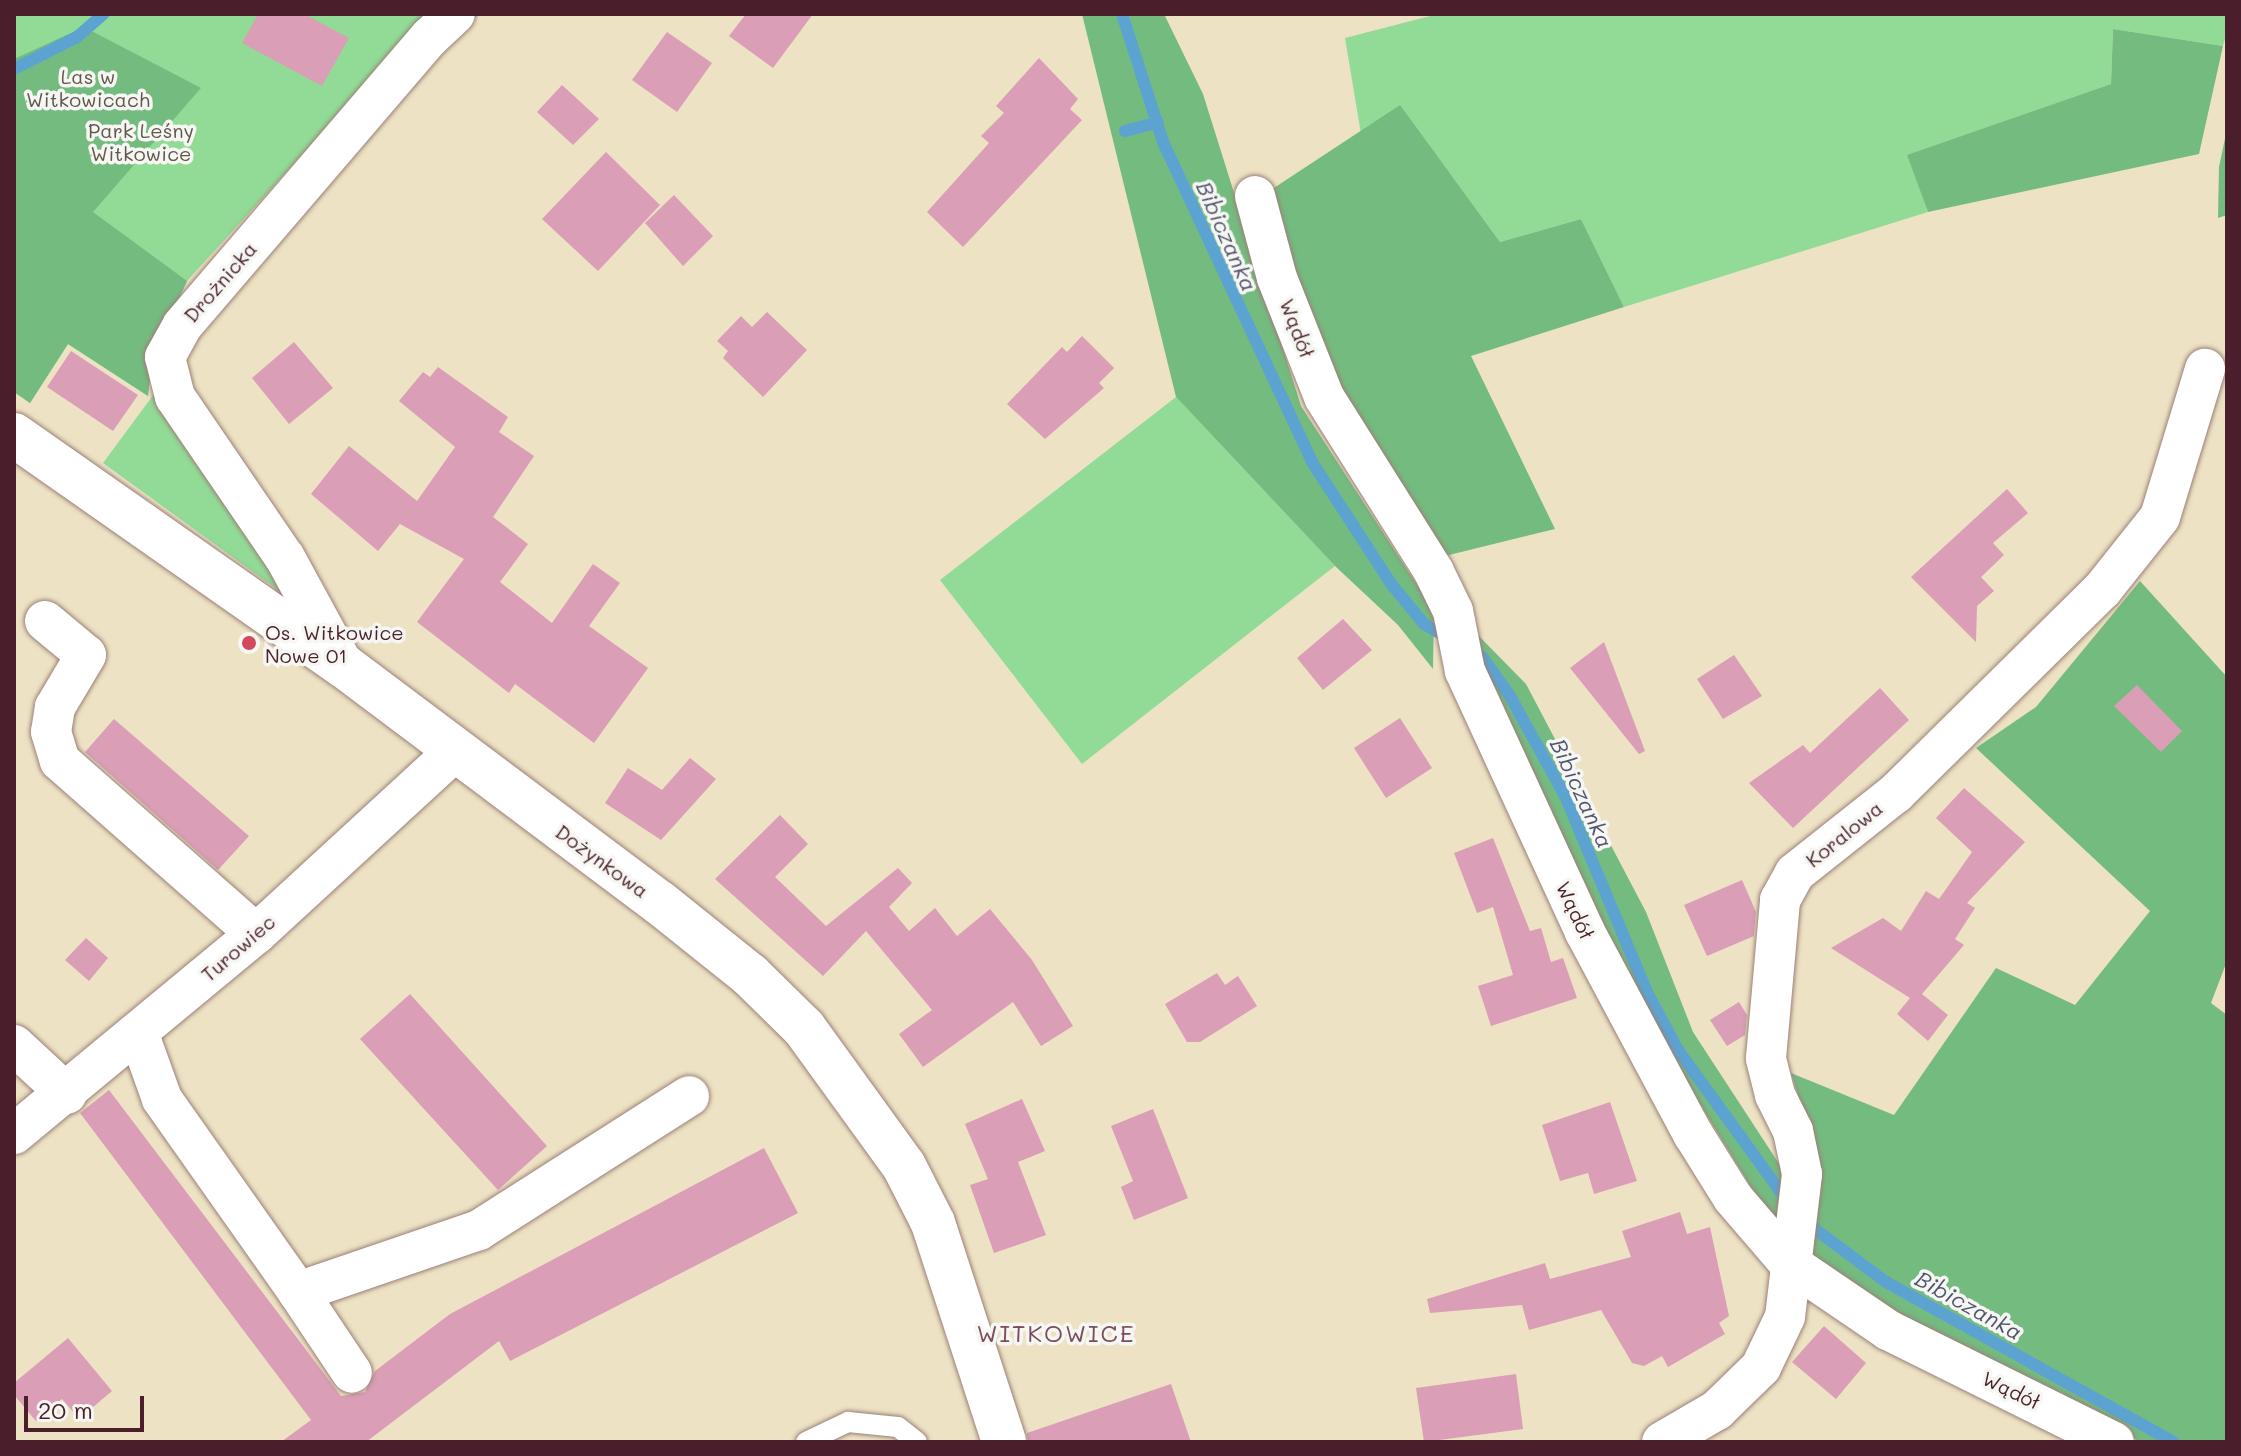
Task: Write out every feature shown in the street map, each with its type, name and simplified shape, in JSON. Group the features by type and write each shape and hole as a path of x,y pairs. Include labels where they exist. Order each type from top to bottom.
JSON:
{"street":[{"name":"Drożnicka","path":"344,666 285,558 175,397 165,357 182,326 430,37 455,14"},
{"name":"Wądół","path":"1255,196 1277,278 1324,397 1434,572 1453,611 1465,671 1633,1028 1733,1198 1888,1330 2114,1442"},
{"name":"Koralowa","path":"1662,1442 1717,1410 1761,1367 1785,1317 1790,1248 1802,1174 1793,1131 1775,1095 1766,1058 1780,900 1795,873 1896,793 2102,590 2160,517 2205,369"},
{"name":"Dożynkowa","path":"14,435 344,666 454,752 660,903 750,975 804,1028 904,1166 933,1223 1004,1442"},
{"path":"45,621 86,655 55,707 51,732 60,761 256,934"},
{"name":"Turowiec","path":"14,1134 67,1094 256,934 454,752"},
{"path":"138,1032 162,1099 352,1373"},
{"path":"14,1045 67,1094"},
{"path":"298,1292 479,1230 689,1096"}],"lane":[{"path":"806,1442 848,1422 898,1427 917,1442"}],"green space":[{"name":"Park Leśny Witkowice","path":"14,14 481,14 448,35 425,20 187,281 152,357 148,396 68,344 30,403 14,392"},
{"path":"1082,14 1164,14 1203,94 1301,406 1434,611 1433,669 1398,625 1335,566 1176,397"},
{"path":"1438,14 2227,14 2227,31 2223,46 2113,29 2111,84 1908,155 1928,212 1624,307 1581,219 1500,242 1400,106 1361,134 1345,38"},
{"name":"Las w Witkowicach","path":"84,27 201,88 93,212 187,281 152,357 148,396 68,344 30,403 14,392 14,59"},
{"path":"2113,29 2223,46 2199,154 1928,212 1907,155 2111,84"},
{"path":"1400,105 1500,242 1581,219 1624,307 1471,356 1555,529 1445,556 1329,388 1254,201"},
{"path":"2227,129 2227,215 2218,218 2219,167"},
{"path":"157,390 292,600 103,463"},
{"path":"1176,397 1335,566 1082,764 940,580"},
{"path":"2140,581 2227,677 2227,961 2211,1003 2227,1015 2227,1442 2139,1442 2108,1418 1898,1319 1804,1256 1810,1133 1791,1073 1894,1115 1996,968 2075,1005 2150,911 1976,748 2036,707"},
{"path":"1470,627 1526,684 1646,912 1693,1032 1787,1176 1775,1226 1648,1020 1475,674"}],"building":[{"path":"258,14 304,14 349,38 322,86 242,43"},
{"path":"746,14 813,14 773,68 729,36"},
{"path":"667,32 712,63 677,112 632,80"},
{"path":"1039,58 1078,99 1070,109 1082,120 963,247 927,212 989,143 981,136 1004,113 996,106"},
{"path":"562,85 599,119 573,145 537,112"},
{"path":"606,152 660,205 598,271 542,219"},
{"path":"674,195 713,236 683,266 645,223"},
{"path":"767,312 807,350 763,397 723,358 728,351 717,341 741,316 752,327"},
{"path":"1082,336 1114,368 1099,383 1104,388 1045,439 1007,404 1062,347 1067,352"},
{"path":"294,342 333,388 289,424 252,378"},
{"path":"71,351 138,395 113,431 47,387"},
{"path":"438,367 508,417 499,432 534,456 493,517 528,544 500,582 552,623 593,564 620,583 589,626 648,668 594,743 515,684 509,693 417,622 464,559 400,524 378,551 311,494 349,446 417,501 455,447 399,401 423,372 430,377"},
{"path":"2007,489 2028,513 1993,543 2004,555 1981,577 1994,591 1977,606 1976,642 1911,577"},
{"path":"1343,619 1372,650 1323,690 1297,658"},
{"path":"1604,642 1645,751 1639,754 1570,668"},
{"path":"1734,655 1762,696 1723,719 1697,679"},
{"path":"2137,685 2182,731 2161,752 2114,706"},
{"path":"1880,688 1909,720 1793,828 1749,783 1803,745 1810,753"},
{"path":"1400,718 1432,768 1386,798 1354,748"},
{"path":"114,719 249,836 218,870 85,752"},
{"path":"690,758 716,779 661,840 605,803 628,768 662,790"},
{"path":"1964,788 2025,842 1967,903 1975,908 1955,939 1964,945 1922,994 1948,1015 1928,1041 1897,1014 1910,998 1831,948 1883,918 1901,931 1926,891 1939,899 1972,852 1936,818"},
{"path":"780,815 808,844 775,877 826,926 898,868 912,883 889,907 909,931 935,908 957,936 990,909 1032,960 1073,1026 1041,1046 1013,1002 923,1067 899,1034 932,1010 866,931 823,976 715,879"},
{"path":"1493,838 1530,931 1541,928 1551,962 1563,958 1577,998 1491,1026 1478,986 1513,975 1493,907 1477,913 1454,853"},
{"path":"1742,880 1756,912 1754,936 1707,956 1684,905"},
{"path":"86,938 108,958 89,981 65,960"},
{"path":"1217,973 1225,985 1238,976 1257,1006 1200,1042 1187,1042 1165,1004"},
{"path":"410,994 547,1146 498,1190 360,1039"},
{"path":"1739,1002 1747,1015 1745,1035 1727,1046 1710,1020"},
{"path":"109,1090 341,1396 365,1392 375,1371 450,1314 764,1148 798,1213 510,1361 499,1341 366,1442 281,1442 311,1420 80,1113"},
{"path":"1022,1099 1045,1151 1018,1162 1046,1235 994,1253 970,1185 988,1179 965,1124"},
{"path":"1610,1102 1637,1181 1594,1194 1588,1173 1560,1181 1542,1125"},
{"path":"1153,1109 1188,1198 1134,1220 1121,1187 1133,1181 1111,1126"},
{"path":"1680,1212 1687,1234 1710,1227 1729,1316 1719,1323 1725,1334 1668,1367 1662,1356 1644,1366 1632,1363 1601,1310 1529,1330 1522,1305 1430,1313 1427,1299 1545,1263 1550,1279 1631,1257 1622,1231"},
{"path":"1824,1326 1866,1363 1836,1399 1792,1362"},
{"path":"68,1338 112,1391 79,1419 62,1399 36,1421 14,1395 14,1383"},
{"path":"1516,1374 1523,1429 1424,1442 1416,1388"},
{"path":"1171,1384 1191,1442 1028,1442 1027,1433"}],"waterway":[{"name":"Bibiczanka","path":"14,69 77,37 103,14"},
{"name":"Bibiczanka","path":"1122,14 1163,142 1312,462 1392,585 1424,624 1448,638"},
{"path":"1125,131 1158,122"},
{"name":"Bibiczanka","path":"1471,651 1483,658 1510,696 1565,796 1647,992 1678,1050 1791,1206"},
{"name":"Bibiczanka","path":"1803,1220 1886,1282 2174,1442"}],"place":[{"name":"Os. Witkowice Nowe 01","path":"249,643"}],"district":[{"name":"WITKOWICE","path":"1056,1333"}]}
